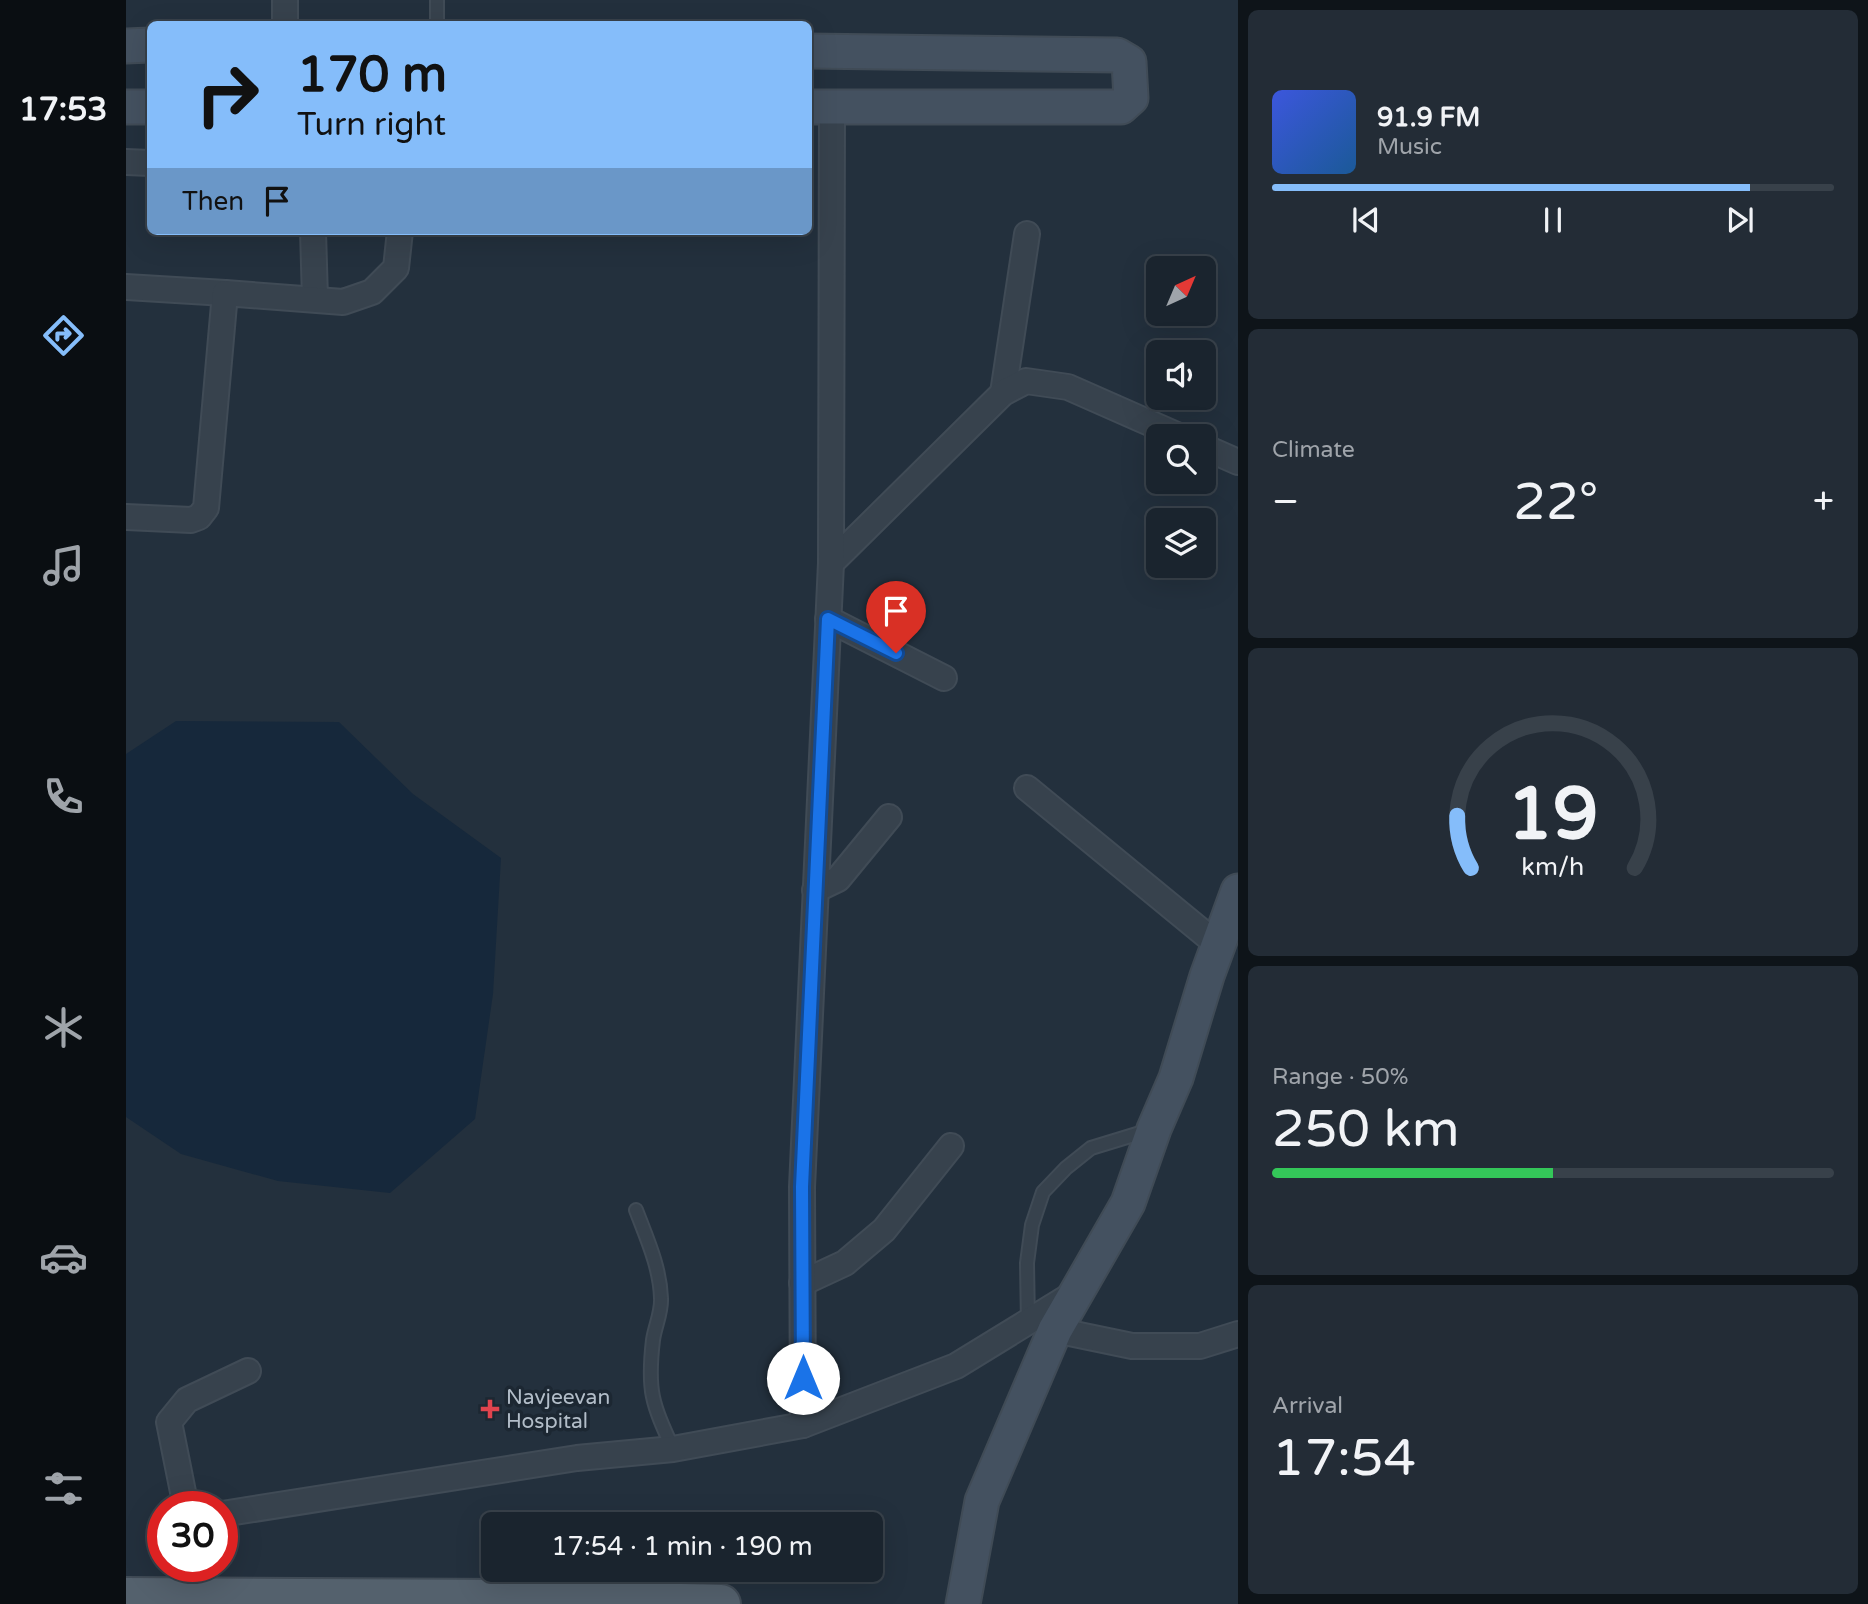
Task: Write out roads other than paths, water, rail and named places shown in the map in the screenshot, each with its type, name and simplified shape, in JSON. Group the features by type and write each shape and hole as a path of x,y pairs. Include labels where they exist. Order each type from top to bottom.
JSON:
{"main road":[{"path":"126,1597 183,1589 523,1601 721,1604"}],"street":[{"path":"285,0 285,21"},
{"path":"126,46 147,45"},
{"path":"803,1426 802,1187 831,563 820,106 1121,107 1131,98 1130,69 1125,58 1118,55 812,51"},
{"path":"1029,107 1032,55"},
{"path":"126,107 147,107"},
{"path":"126,162 147,163"},
{"path":"1003,393 1027,234"},
{"path":"313,235 315,299"},
{"path":"126,287 343,302 372,292 396,268 400,235"},
{"path":"126,517 191,520 199,517 206,508 225,293"},
{"path":"831,563 1003,393 1026,381 1068,387 1152,424"},
{"path":"1216,452 1238,461"},
{"path":"828,619 944,678"},
{"path":"1027,788 1219,945"},
{"path":"815,890 838,879 890,817"},
{"path":"238,1511 577,1458 673,1449 803,1426 956,1366 1042,1327 1080,1290 1128,1203 1154,1129 1176,1079 1238,891"},
{"path":"802,1283 845,1263 884,1230 951,1146"},
{"path":"1042,1327 1132,1346 1200,1346 1238,1334"},
{"path":"963,1604 982,1501 1042,1327"},
{"path":"183,1491 169,1422 187,1400 248,1371"}],"lane":[{"path":"437,0 437,21"},
{"path":"1042,1327 1027,1263 1031,1225 1043,1192 1066,1168 1091,1148 1154,1129"},
{"path":"636,1210 658,1271 662,1301 654,1337 649,1382 653,1405 673,1449"}],"water":[{"path":"176,721 339,722 413,794 501,858 493,994 475,1119 390,1193 278,1181 181,1154 126,1117 126,754"}],"place":[{"name":"Navjeevan Hospital","path":"490,1409"}]}
